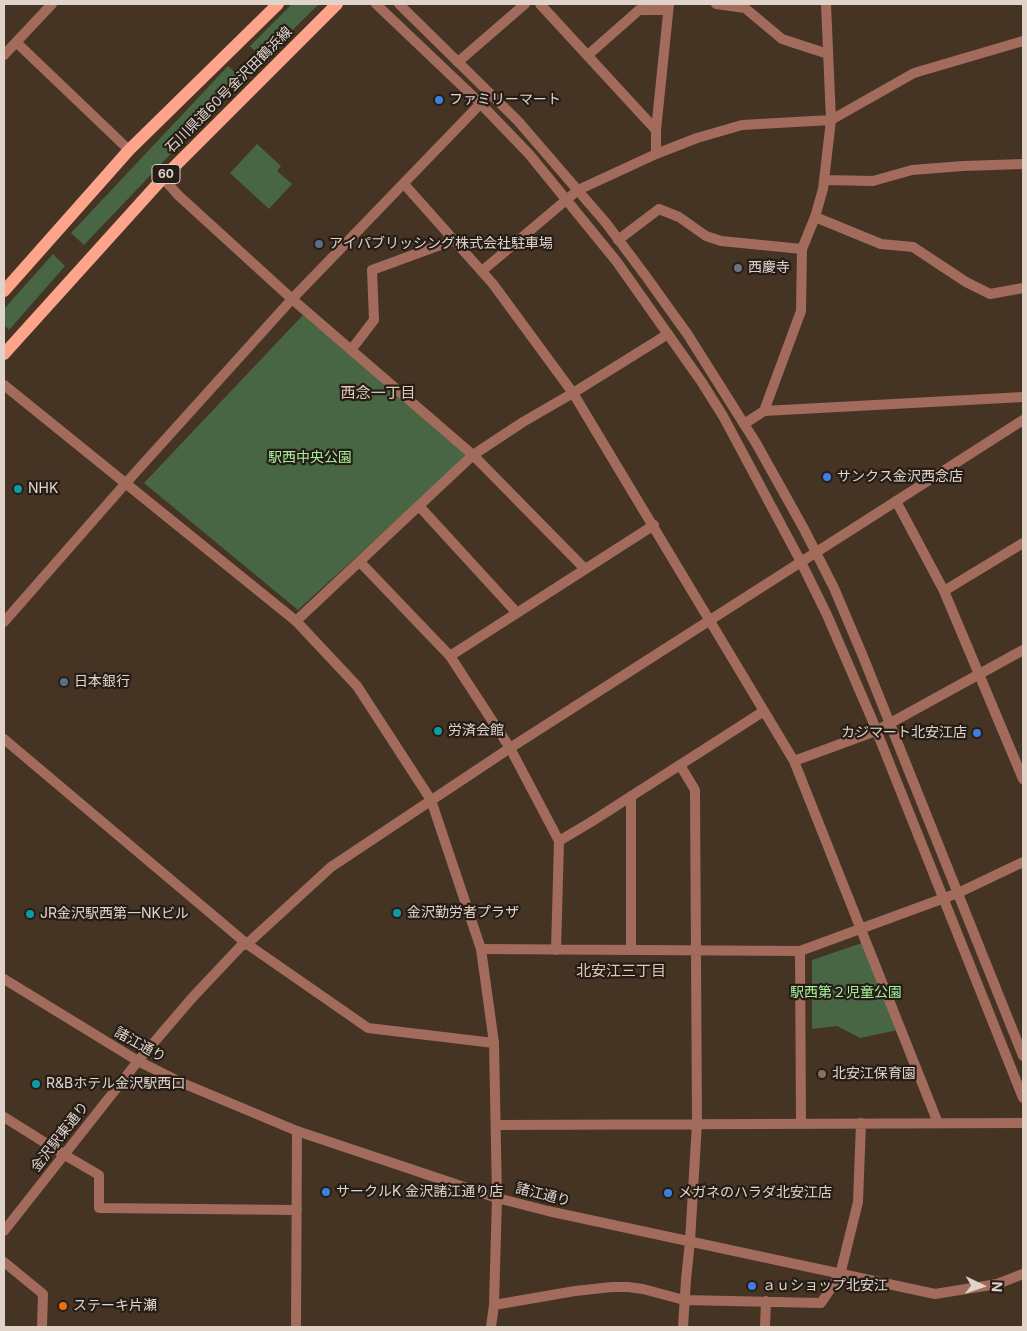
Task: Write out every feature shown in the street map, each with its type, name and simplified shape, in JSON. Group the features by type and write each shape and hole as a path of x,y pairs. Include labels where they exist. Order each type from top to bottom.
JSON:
{"main road":[{"name":"石川県道60号金沢田鶴浜線","path":"4,291 129,150 278,4"},
{"name":"石川県道60号金沢田鶴浜線","path":"4,354 162,178 337,4"}],"street":[{"path":"4,55 52,4"},
{"path":"376,4 481,103 529,154 617,262 701,381 744,454 827,616 876,731 1023,1098"},
{"path":"399,4 518,121 578,190 646,275 713,373 744,424 816,552 845,613 1023,1056"},
{"path":"458,62 525,4"},
{"path":"540,4 656,130"},
{"path":"716,4 745,8 782,39 828,54"},
{"path":"764,411 801,311 802,249 815,217 824,180 831,120 826,4"},
{"path":"588,55 639,10 669,7 656,130 656,154"},
{"path":"482,272 578,190 656,154 697,138 742,125 831,120 914,73 1023,41"},
{"path":"16,42 129,150"},
{"path":"4,622 292,299 490,93"},
{"path":"824,180 874,181 912,170 1023,164"},
{"path":"162,178 292,299 473,455 585,569"},
{"path":"404,184 493,284 574,393 794,761 938,1123"},
{"path":"618,240 659,208 679,217 706,236 721,241 802,249"},
{"path":"815,217 881,244 913,247 966,282 990,294 1023,288"},
{"path":"352,350 374,320 372,270 454,240"},
{"path":"296,621 473,455 523,422 574,393 668,334"},
{"path":"701,381 713,373"},
{"path":"4,385 296,621 357,686 431,800 481,949 494,1043 497,1198 494,1305 491,1327"},
{"path":"744,424 764,411 1023,397"},
{"name":"金沢駅東通り","path":"4,1231 138,1061 198,992 241,946 247,944 331,867 510,748 1023,420"},
{"path":"896,502 944,591 1023,779"},
{"path":"419,506 517,613"},
{"path":"450,656 654,525"},
{"path":"944,591 1023,543"},
{"path":"360,562 450,656 510,748 559,841 556,950"},
{"path":"794,761 876,731 1023,650"},
{"path":"559,841 764,711"},
{"path":"4,739 247,944 368,1028 494,1043"},
{"path":"680,765 695,790 697,1123 683,1327"},
{"path":"630,950 631,796"},
{"path":"481,949 800,952 944,899 1023,862"},
{"path":"800,952 800,1123"},
{"name":"諸江通り","path":"4,979 138,1061 180,1082 297,1131 497,1198 548,1211 840,1275 936,1294 997,1284 1023,1274"},
{"path":"4,1117 99,1175 99,1208 297,1210"},
{"path":"496,1126 697,1123 1023,1123"},
{"path":"494,1305 612,1287 643,1289 684,1300 821,1303 840,1275 858,1202 860,1123"},
{"path":"296,1327 297,1131"},
{"path":"4,1262 43,1294 42,1327"},
{"path":"765,1327 766,1302"}],"green space":[{"path":"292,4 319,4 263,59 250,46"},
{"path":"228,66 242,79 84,245 71,233"},
{"path":"257,144 281,166 277,171 292,184 269,209 230,173"},
{"path":"53,254 65,266 9,330 4,325 4,309"},
{"name":"駅西中央公園","path":"303,315 468,455 298,610 144,483"},
{"name":"駅西第２児童公園","path":"862,943 898,1030 860,1038 837,1026 812,1029 812,960"}],"place":[{"name":"ファミリーマート","path":"439,100"},
{"name":"アイパブリッシング株式会社駐車場","path":"319,244"},
{"name":"西慶寺","path":"738,268"},
{"name":"サンクス金沢西念店","path":"827,477"},
{"name":"NHK","path":"18,489"},
{"name":"日本銀行","path":"64,682"},
{"name":"労済会館","path":"438,731"},
{"name":"カジマート北安江店","path":"977,733"},
{"name":"金沢勤労者プラザ","path":"397,913"},
{"name":"JR金沢駅西第一NKビル","path":"30,914"},
{"name":"北安江保育園","path":"822,1074"},
{"name":"R&Bホテル金沢駅西口","path":"36,1084"},
{"name":"サークルK 金沢諸江通り店","path":"326,1192"},
{"name":"メガネのハラダ北安江店","path":"668,1193"},
{"name":"ａｕショップ北安江","path":"752,1286"},
{"name":"ステーキ片瀬","path":"63,1306"}],"district":[{"name":"西念一丁目","path":"378,393"},
{"name":"北安江三丁目","path":"621,971"}]}
